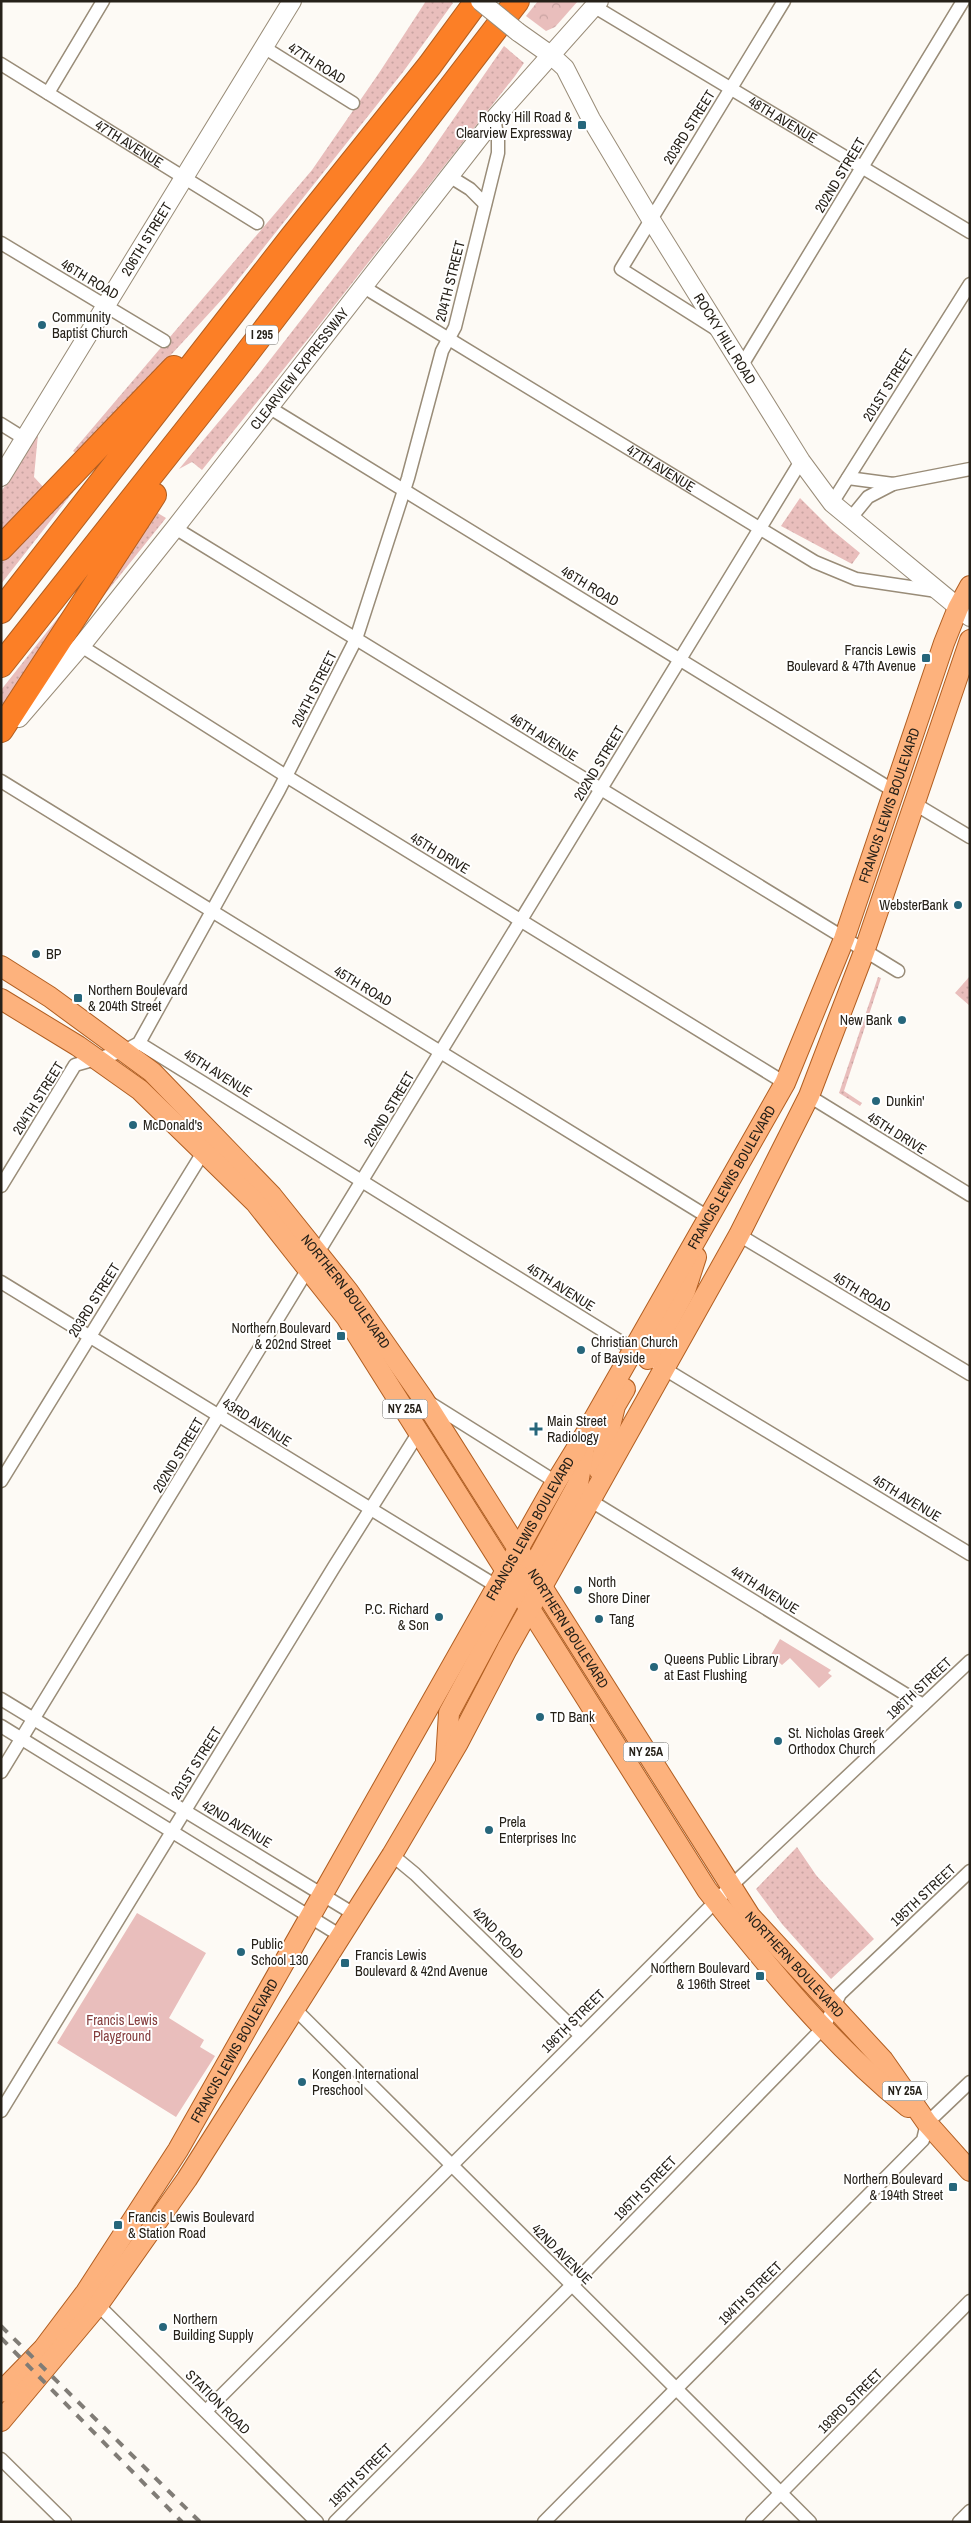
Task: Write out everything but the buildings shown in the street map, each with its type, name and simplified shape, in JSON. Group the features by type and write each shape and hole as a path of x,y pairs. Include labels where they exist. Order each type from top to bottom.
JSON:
{"highway":[{"name":"I 295","path":"1,611 292,237 430,65 478,1"},
{"name":"I 295","path":"1,665 234,370 517,1"},
{"path":"1,548 146,398 292,237"},
{"path":"1,730 234,370"}],"main road":[{"name":"FRANCIS LEWIS BOULEVARD","path":"516,1591 542,1588 591,1501 647,1358 708,1216 785,1082 844,939 894,791 964,612 970,586"},
{"name":"FRANCIS LEWIS BOULEVARD","path":"1,2421 98,2305 187,2180 392,1855 446,1764 516,1591 523,1558 556,1482 586,1433 647,1358 739,1235 810,1096 864,952 970,640"},
{"name":"NORTHERN BOULEVARD","path":"1,966 131,1047 255,1202 314,1262 348,1291 422,1397 750,1916 883,2060 927,2123 970,2171"},
{"name":"NORTHERN BOULEVARD","path":"1,999 96,1059 140,1090 272,1196 516,1591 712,1895 763,1962 868,2075 927,2123"},
{"path":"516,1591 525,1581 523,1558 578,1484 586,1433"},
{"name":"FRANCIS LEWIS BOULEVARD","path":"5,2385 44,2349 86,2292 173,2159 324,1895 516,1591"}],"street":[{"path":"48,93 103,1"},
{"name":"206TH STREET","path":"1,477 292,1"},
{"path":"478,1 552,56"},
{"name":"203RD STREET","path":"722,334 621,269 650,218 784,1"},
{"name":"202ND STREET","path":"742,365 963,1"},
{"name":"48TH AVENUE","path":"597,4 731,88 970,232"},
{"name":"CLEARVIEW EXPRESSWAY","path":"1,739 81,646 175,528 494,119 597,4"},
{"name":"47TH ROAD","path":"264,48 353,103"},
{"name":"ROCKY HILL ROAD","path":"552,56 565,68 591,119 650,218 801,461 832,503 937,591"},
{"name":"47TH AVENUE","path":"1,64 257,223"},
{"name":"204TH STREET","path":"1,1186 75,1065 131,1047 213,912 286,776 356,639 404,490 442,351 455,328 499,145 494,119"},
{"path":"450,176 470,189 485,204"},
{"name":"46TH ROAD","path":"1,243 164,341"},
{"name":"201ST STREET","path":"832,503 970,284"},
{"name":"47TH AVENUE","path":"362,286 759,530 815,562 856,579 937,591"},
{"name":"46TH ROAD","path":"270,408 894,791"},
{"path":"1,424 25,439"},
{"name":"202ND STREET","path":"1,1772 314,1262 801,461"},
{"path":"850,519 868,497 893,484 970,469"},
{"path":"848,478 893,484"},
{"name":"46TH AVENUE","path":"175,528 864,952 898,971"},
{"path":"937,591 964,612"},
{"name":"45TH DRIVE","path":"81,646 286,776 785,1082"},
{"name":"45TH ROAD","path":"1,781 708,1216"},
{"path":"915,804 970,837"},
{"name":"45TH AVENUE","path":"131,1047 362,1182 970,1554"},
{"name":"45TH DRIVE","path":"810,1096 970,1195"},
{"name":"203RD STREET","path":"1,1481 208,1144"},
{"name":"45TH ROAD","path":"739,1235 970,1374"},
{"name":"43RD AVENUE","path":"1,1282 370,1509 516,1591"},
{"path":"422,1397 556,1482"},
{"name":"201ST STREET","path":"1,2111 419,1432"},
{"name":"44TH AVENUE","path":"591,1501 923,1705"},
{"name":"196TH STREET","path":"206,2411 580,2036 712,1895 731,1886 970,1661"},
{"name":"42ND AVENUE","path":"1,1699 354,1914"},
{"path":"1,1726 341,1936"},
{"name":"42ND ROAD","path":"392,1855 415,1874 580,2036"},
{"name":"195TH STREET","path":"335,2522 572,2285 824,2027 840,1994 970,1871"},
{"name":"42ND AVENUE","path":"294,2008 810,2522"},
{"name":"194TH STREET","path":"544,2522 922,2140 927,2123 970,2082"},
{"name":"193RD STREET","path":"752,2522 970,2301"},
{"name":"STATION ROAD","path":"98,2305 317,2522"},
{"path":"1,2459 65,2522"},
{"path":"959,2522 970,2511"}],"green space":[{"path":"426,1 450,1 453,3 403,72 226,295 79,455 73,451 312,170"},
{"path":"538,1 578,1 555,27 546,31 526,16"},
{"path":"504,46 524,63 515,76 316,329 202,470 192,462 179,469 259,374 423,163"},
{"path":"38,434 34,477 46,490 1,537 1,492"},
{"path":"84,478 1,584 1,555"},
{"path":"800,498 832,530 860,553 852,564 781,526"},
{"path":"151,509 166,518 69,639"},
{"path":"65,609 22,679 1,708 1,690"},
{"path":"970,976 970,1006 955,993"},
{"path":"878,977 881,978 844,1091 862,1103 860,1106 839,1093"},
{"path":"780,1639 831,1670 828,1673 832,1676 819,1688 790,1658 782,1665 771,1655"},
{"path":"797,1847 816,1875 874,1939 831,1979 782,1924 756,1889"},
{"name":"Francis Lewis Playground","path":"137,1913 206,1953 169,2018 204,2040 200,2047 215,2056 176,2117 57,2043"}],"railway":[{"path":"1,2326 200,2522"},
{"path":"1,2338 182,2522"}],"place":[{"name":"Rocky Hill Road & Clearview Expressway","path":"582,125"},
{"name":"Community Baptist Church","path":"42,325"},
{"name":"Francis Lewis Boulevard & 47th Avenue","path":"926,658"},
{"name":"WebsterBank","path":"958,905"},
{"name":"BP","path":"36,954"},
{"name":"Northern Boulevard & 204th Street","path":"78,998"},
{"name":"New Bank","path":"902,1020"},
{"name":"Dunkin'","path":"876,1101"},
{"name":"McDonald's","path":"133,1125"},
{"name":"Northern Boulevard & 202nd Street","path":"341,1336"},
{"name":"Christian Church of Bayside","path":"581,1350"},
{"name":"Main Street Radiology","path":"536,1429"},
{"name":"North Shore Diner","path":"578,1590"},
{"name":"P.C. Richard & Son","path":"439,1617"},
{"name":"Tang","path":"599,1619"},
{"name":"Queens Public Library at East Flushing","path":"654,1667"},
{"name":"TD Bank","path":"540,1717"},
{"name":"St. Nicholas Greek Orthodox Church","path":"778,1741"},
{"name":"Prela Enterprises Inc","path":"489,1830"},
{"name":"Public School 130","path":"241,1952"},
{"name":"Francis Lewis Boulevard & 42nd Avenue","path":"345,1963"},
{"name":"Northern Boulevard & 196th Street","path":"760,1976"},
{"name":"Kongen International Preschool","path":"302,2082"},
{"name":"Northern Boulevard & 194th Street","path":"953,2187"},
{"name":"Francis Lewis Boulevard & Station Road","path":"118,2225"},
{"name":"Northern Building Supply","path":"163,2327"}]}
